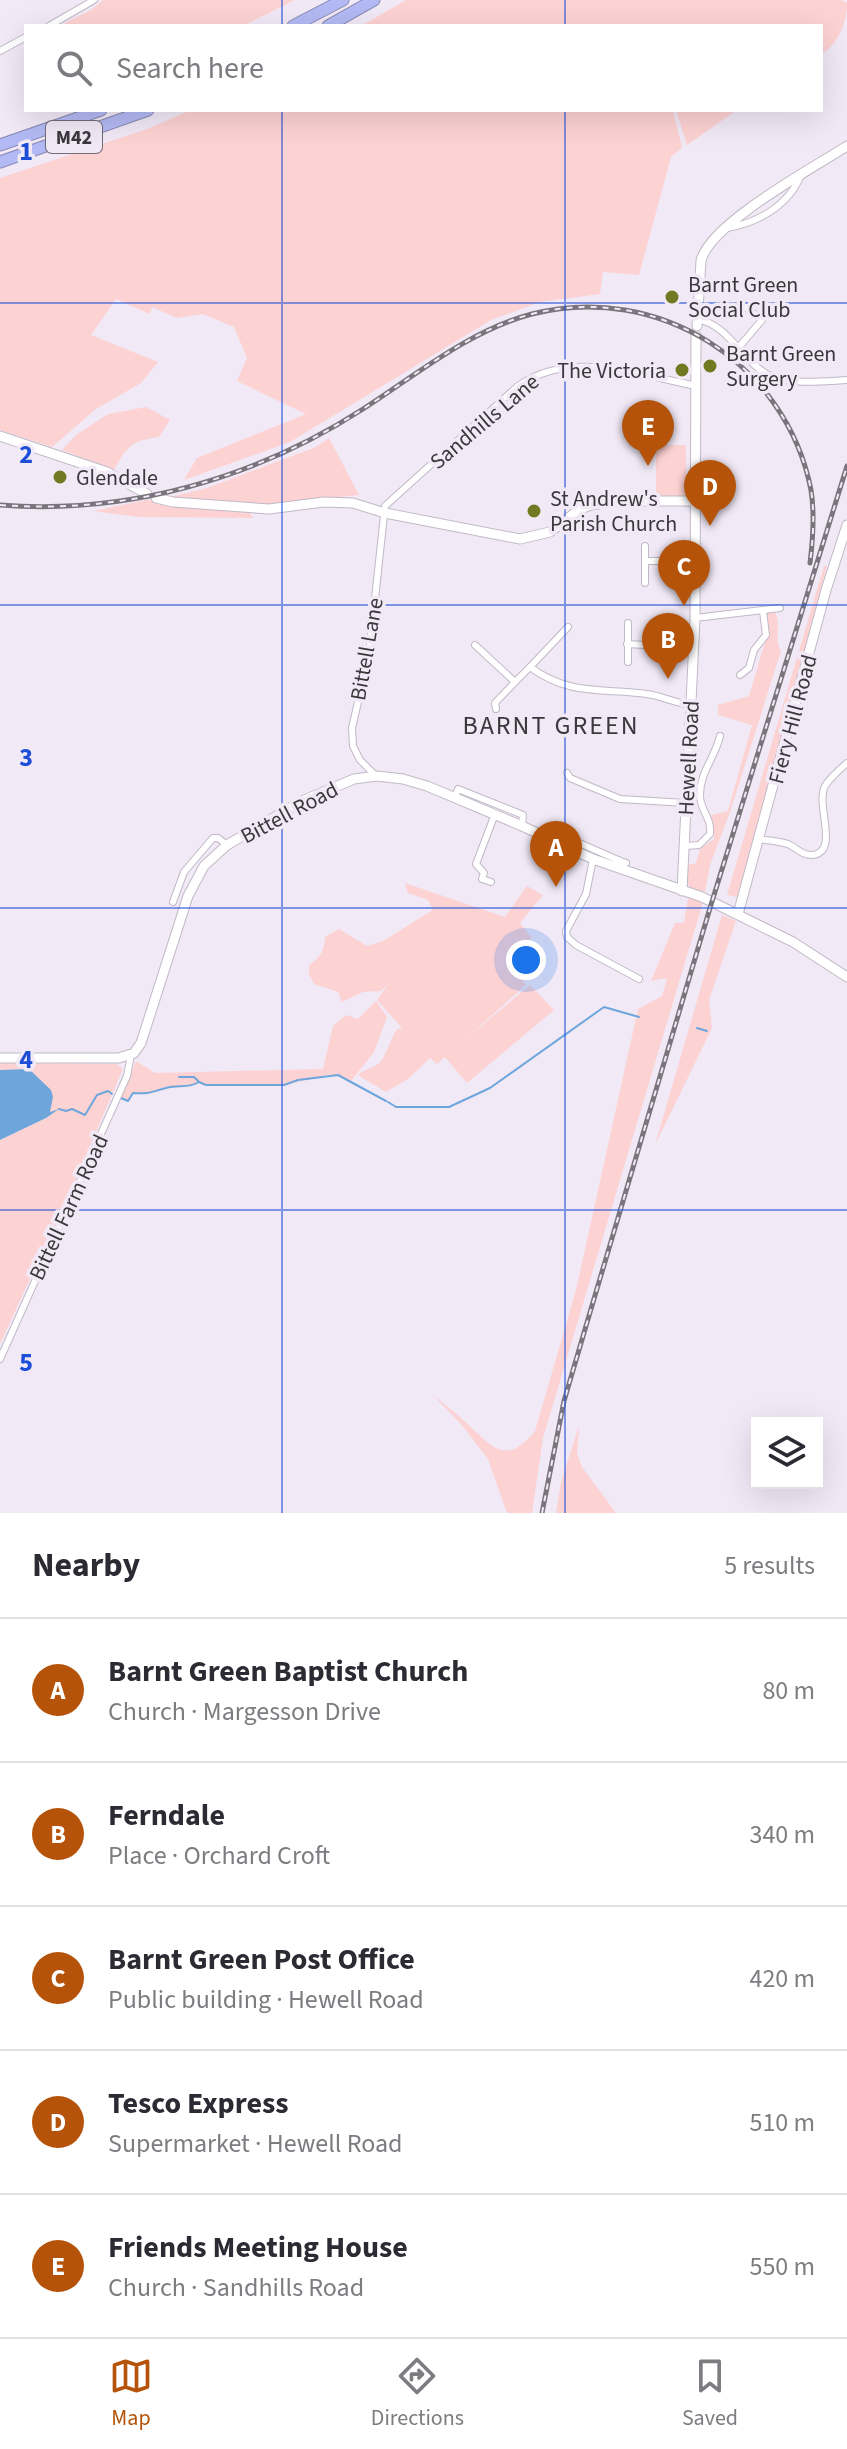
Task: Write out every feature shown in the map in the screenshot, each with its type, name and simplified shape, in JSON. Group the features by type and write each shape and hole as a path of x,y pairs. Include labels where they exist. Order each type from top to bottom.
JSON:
{"highway":[{"path":"297,24 343,0"},
{"path":"332,24 374,0"},
{"name":"M42","path":"0,145 95,112"},
{"name":"M42","path":"0,162 142,112"}],"street":[{"path":"52,24 94,0"},
{"path":"0,51 24,38"},
{"name":"Hewell Road","path":"682,891 695,618 697,327 703,251 724,229 847,146"},
{"path":"739,347 762,320 743,305"},
{"path":"697,327 705,320 718,328 772,376 800,380 847,380"},
{"name":"Sandhills Lane","path":"385,513 385,506 518,386 543,371 579,366 599,367 697,386"},
{"path":"0,436 83,462 120,477 151,496 173,502 269,509 340,502 520,539 550,532 580,509 591,505 619,501 697,501"},
{"name":"Bittell Lane","path":"360,760 353,746 352,722 369,654 385,513"},
{"name":"Fiery Hill Road","path":"738,914 847,527"},
{"path":"645,546 645,583"},
{"path":"645,561 695,561"},
{"path":"695,618 780,608"},
{"path":"740,675 749,668 754,650 766,635 763,611"},
{"path":"628,623 628,662"},
{"path":"496,709 495,703 568,627"},
{"path":"627,644 694,648"},
{"path":"475,645 515,682"},
{"path":"530,667 560,685 578,690 649,694 677,704 691,705"},
{"path":"685,846 699,845 710,834 710,822 700,798 702,779 719,740 726,745"},
{"path":"354,779 360,760 377,776"},
{"path":"759,839 790,845 801,853 813,855 821,851 827,838 822,814 825,786 847,763"},
{"path":"567,773 570,778 620,799 686,803"},
{"name":"Bittell Road","path":"131,1055 141,1043 193,883 204,866 227,845 302,801 354,779 377,776 403,779 455,797 567,842 593,859 616,863 738,914 793,942 847,977"},
{"path":"455,797 458,789 523,815 522,826"},
{"path":"491,882 482,879 484,873 476,864 495,814"},
{"path":"552,831 567,842 616,863 626,863"},
{"path":"173,902 184,872 213,838 227,845"},
{"path":"593,859 586,894 566,931 567,937 639,979"},
{"path":"0,1058 119,1058 131,1055"},
{"name":"Bittell Farm Road","path":"0,1359 127,1076 131,1055"}],"shaded area":[{"path":"103,0 295,0 247,24 63,24 91,10"},
{"path":"406,0 841,0 847,3 840,32 823,53 823,24 364,24"},
{"path":"186,112 673,112 682,148 671,157 639,275 603,272 600,294 540,302 491,320 290,442 184,480 197,458 306,414 237,381 247,358 234,327 203,314 177,318 152,307 150,314 116,299 91,335 158,362 141,383 96,409 52,447 0,430 0,178 147,129"},
{"path":"677,112 734,112 687,145"},
{"path":"146,407 170,420 159,437 131,446 114,470 62,450 76,435 108,414"},
{"path":"656,433 666,433 667,445 686,445 686,497 656,497"},
{"path":"329,438 359,495 263,505 170,499 316,447"},
{"path":"146,500 249,512 253,518 139,517 93,511"},
{"path":"824,566 827,566 737,897 727,895"},
{"path":"766,612 775,612 781,651 730,812 710,865 705,892 692,889 688,884 688,865 696,863 700,849 714,839 711,815 728,811 752,725 718,715 718,705 749,696 768,632"},
{"path":"405,883 505,917 527,886 543,895 520,923 532,938 518,961 519,972 526,985 462,1042 530,985 554,1010 467,1083 445,1057 437,1064 430,1058 408,1079 386,1092 358,1075 379,1064 397,1029 402,1028 377,1000 389,983 381,991 363,992 342,1002 338,992 314,984 309,965 321,953 325,937 339,929 367,946 383,941 433,910 428,900 408,893"},
{"path":"688,898 703,902 543,1438 532,1513 507,1513 488,1459 433,1395 498,1449 515,1449 535,1431 576,1290 638,1009 662,996 667,978 651,981 675,923 684,923"},
{"path":"722,915 736,921 709,1000 712,1028 655,1145"},
{"path":"376,1001 387,1017 374,1052 351,1081 338,1075 327,1075 284,1085 206,1085 199,1082 133,1093 128,1101 121,1098 136,1061 155,1073 323,1069 333,1026 346,1015 358,1019"},
{"path":"0,1063 117,1064 123,1069 0,1344 0,1140 46,1118 53,1097 29,1069 0,1070"},
{"path":"579,1426 577,1454 582,1467 616,1513 556,1513 561,1482"}],"water":[{"path":"29,1069 51,1090 50,1112 59,1109 0,1140 0,1070"}],"waterway":[{"path":"388,1102 396,1107 449,1107 490,1088 604,1007 639,1017"},
{"path":"697,1028 707,1031"},
{"path":"121,1098 128,1101 133,1093 148,1093 199,1082 206,1085 284,1085 338,1075 386,1101"},
{"path":"179,1077 194,1077 199,1082"},
{"path":"59,1109 72,1109 85,1115 97,1095 108,1091 112,1094"}],"railway":[{"path":"0,505 48,507 96,504 189,487 279,455 322,433 465,342 509,321 579,307 625,310 669,322 709,342 745,370 774,404 797,444 811,490 813,527 810,563"},
{"path":"542,1513 564,1401 710,908 847,466"}],"place":[{"name":"Barnt Green Social Club","path":"672,297"},
{"name":"Barnt Green Surgery","path":"710,366"},
{"name":"The Victoria","path":"682,370"},
{"name":"Friends Meeting House","path":"648,466"},
{"name":"Glendale","path":"60,477"},
{"name":"St Andrew's Parish Church","path":"534,511"},
{"name":"Tesco Express","path":"710,526"},
{"name":"Barnt Green Post Office","path":"684,606"},
{"name":"Ferndale","path":"668,679"},
{"name":"Barnt Green Baptist Church","path":"556,887"}],"district":[{"name":"BARNT GREEN","path":"551,725"}]}
